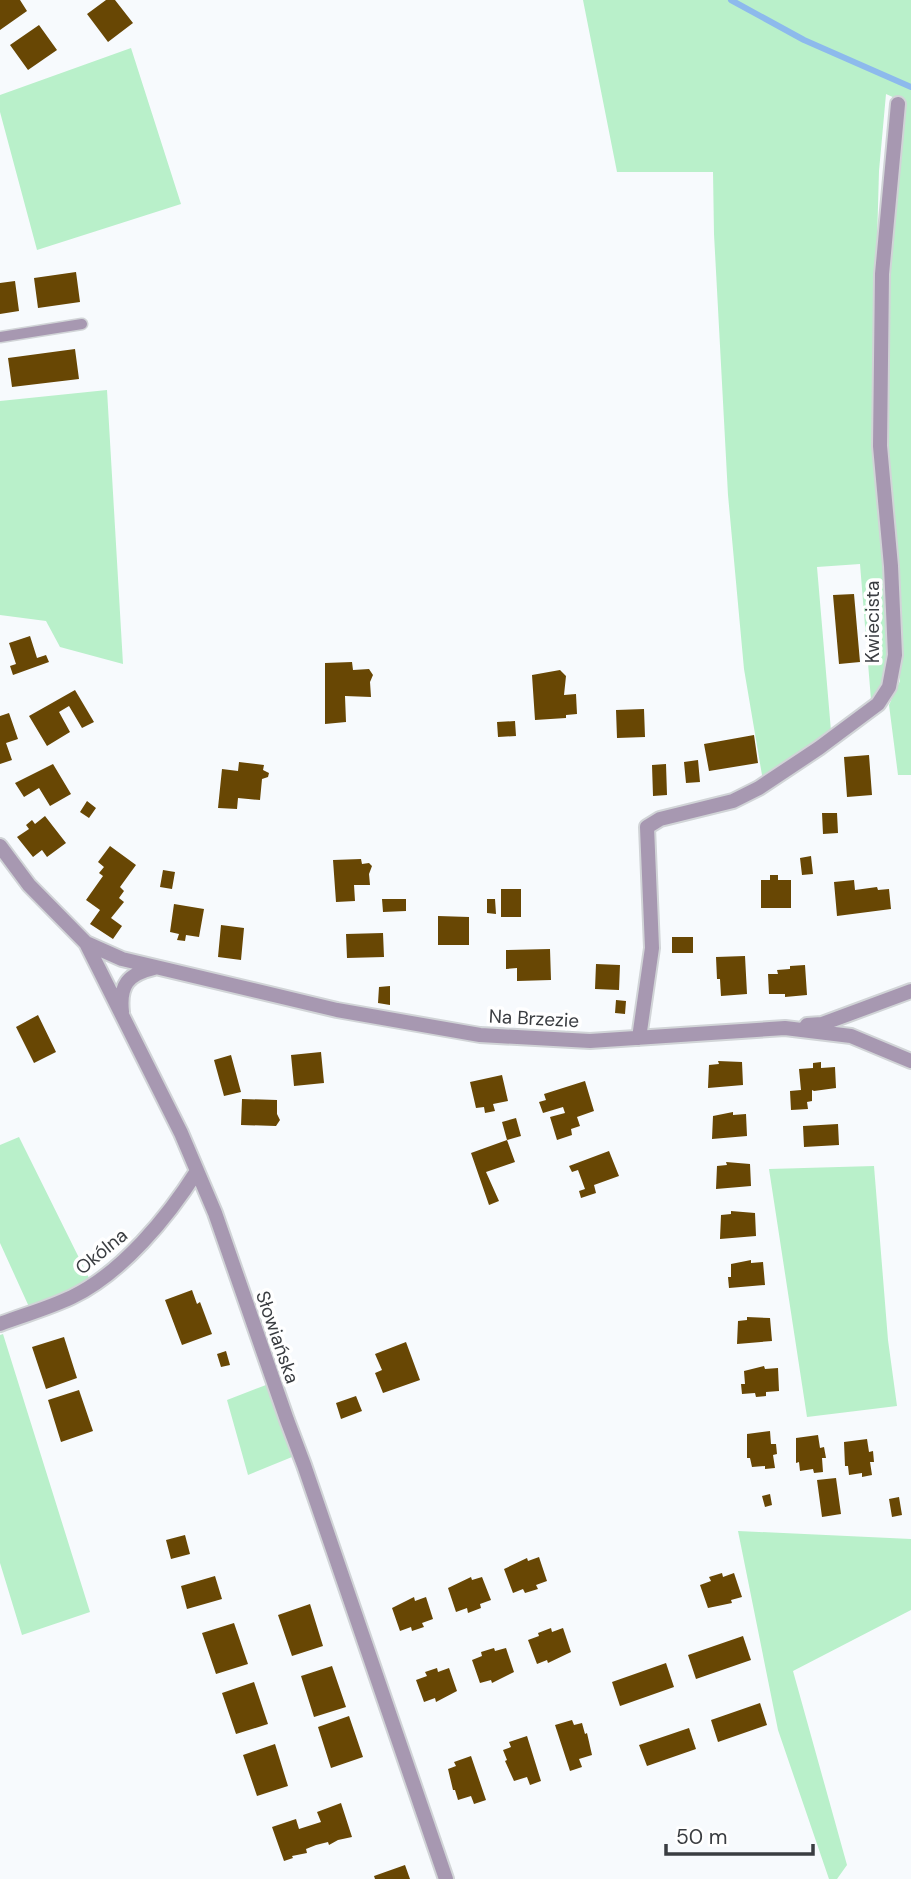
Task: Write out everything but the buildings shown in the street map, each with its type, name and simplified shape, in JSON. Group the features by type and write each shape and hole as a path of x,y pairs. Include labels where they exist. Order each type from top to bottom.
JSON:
{"street":[{"name":"Kwiecista","path":"639,1038 652,948 647,827 660,819 733,801 759,788 878,704 889,687 895,654 891,566 880,446 882,274 898,104"},
{"name":"Słowiańska","path":"0,846 29,884 86,943 181,1133 215,1213 446,1879"},
{"name":"Na Brzezie","path":"86,943 122,959 156,968 337,1010 480,1035 590,1041 785,1028 851,1036 911,1061"},
{"path":"122,1016 120,999 125,985 136,972 156,968"},
{"path":"785,1028 822,1024 911,991"},
{"name":"Okólna","path":"0,1324 72,1297 102,1279 147,1238 176,1205 197,1171"}],"lane":[{"path":"0,337 82,324"}],"green space":[{"path":"583,0 911,0 911,775 898,775 889,705 900,681 885,448 887,272 906,103 886,94 879,171 872,419 892,643 885,682 871,700 860,564 817,567 831,731 763,781 744,669 728,495 713,172 617,172"},
{"path":"131,48 181,204 37,250 0,112 0,95"},
{"path":"107,390 123,664 60,647 46,621 0,615 0,401"},
{"path":"19,1137 90,1280 30,1309 0,1243 0,1145"},
{"path":"874,1166 888,1340 897,1406 807,1417 769,1169"},
{"path":"3,1334 90,1612 22,1635 0,1563 0,1335"},
{"path":"266,1385 292,1457 248,1475 227,1400"},
{"path":"738,1531 911,1539 911,1610 793,1671 847,1865 837,1879 829,1879 778,1730"}],"waterway":[{"path":"731,0 804,40 911,87"}]}
